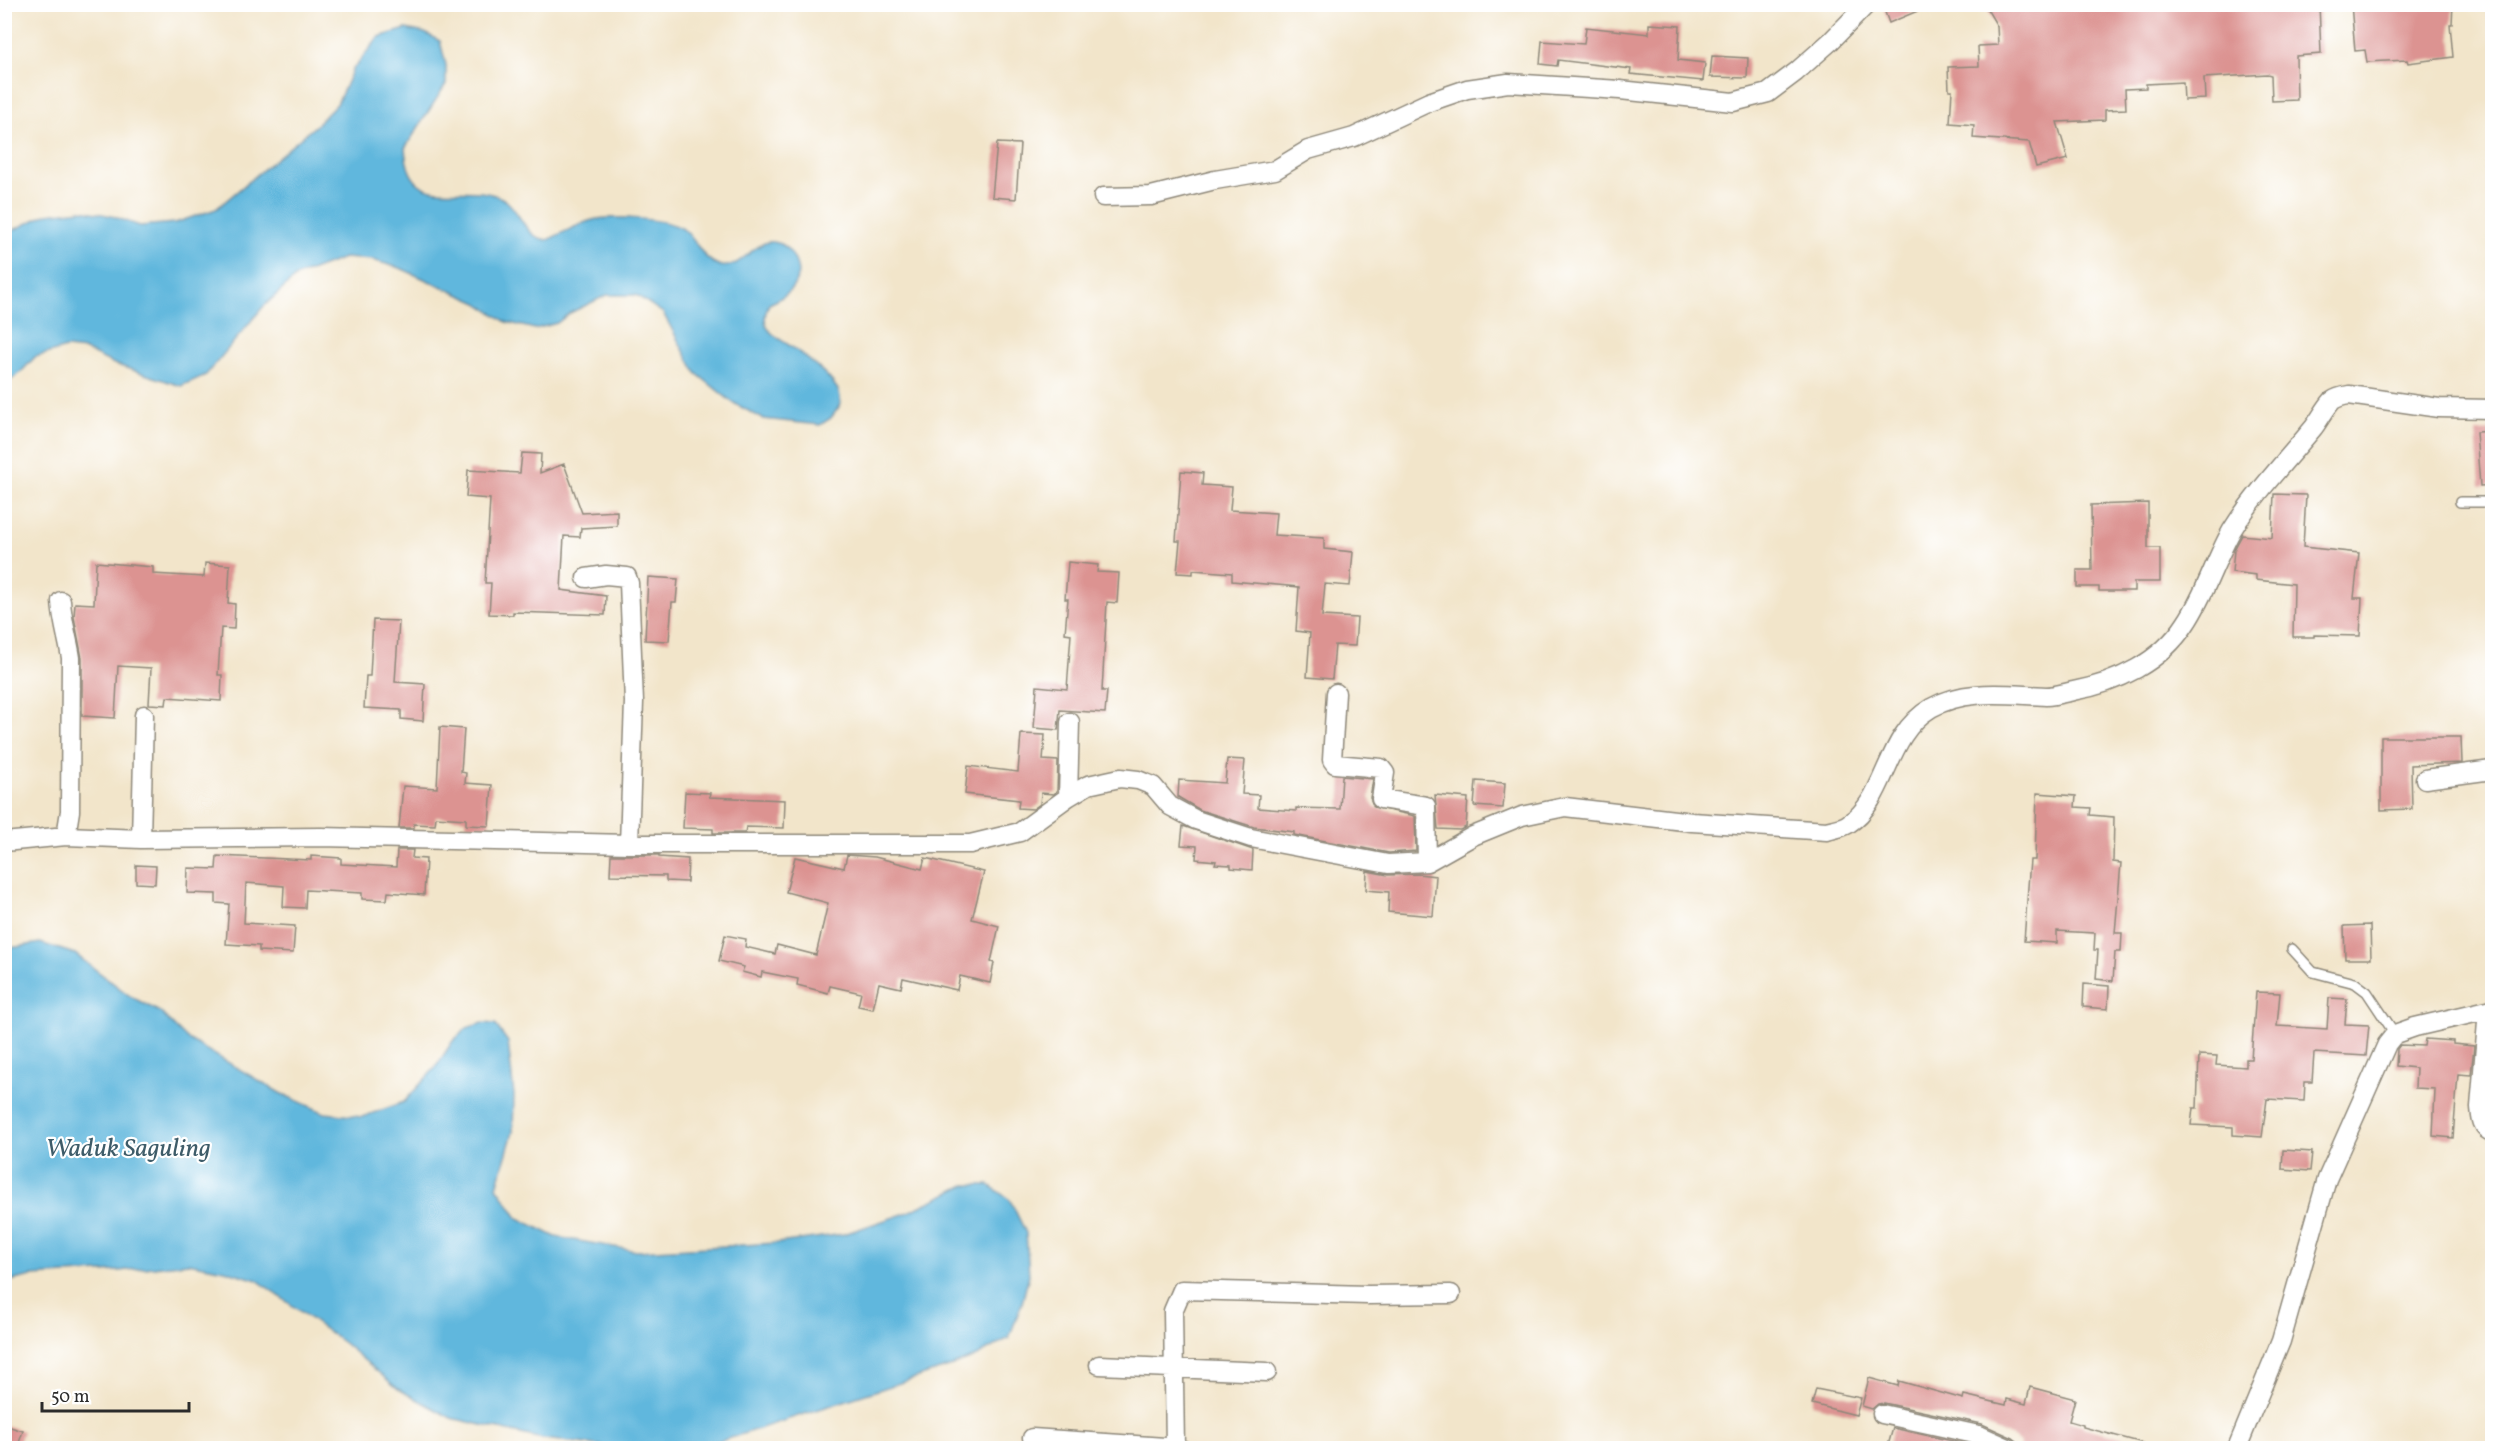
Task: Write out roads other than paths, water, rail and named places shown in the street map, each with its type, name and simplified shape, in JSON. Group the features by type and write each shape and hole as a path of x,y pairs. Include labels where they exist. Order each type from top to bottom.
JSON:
{"street":[{"path":"1103,197 1151,196 1215,180 1275,170 1308,150 1354,137 1429,102 1467,89 1508,83 1620,90 1733,102 1759,96 1768,93 1796,72 1831,41 1866,4"},
{"path":"4,842 66,836 141,839 321,837 629,844 970,844 1020,832 1088,785 1120,778 1138,780 1153,786 1170,806 1196,820 1251,838 1388,864 1427,862 1473,836 1522,816 1565,807 1692,822 1827,831 1847,825 1870,801 1900,737 1917,719 1932,708 1970,696 2001,693 2049,696 2094,687 2138,668 2167,648 2188,621 2232,530 2275,472 2333,401 2341,396 2349,395 2439,408 2493,409"},
{"path":"586,578 620,575 627,577 629,583 634,702 629,844"},
{"path":"61,601 62,619 71,658 70,811 66,836"},
{"path":"1336,693 1332,760 1335,764 1346,766 1381,768 1385,773 1381,799 1426,806 1427,862"},
{"path":"141,839 144,716"},
{"path":"1068,797 1070,722"},
{"path":"2425,779 2493,770"},
{"path":"2237,1449 2281,1341 2327,1179 2386,1044 2396,1034 2490,1010 2480,1107 2481,1122 2488,1131 2493,1132"},
{"path":"1175,1448 1173,1311 1182,1290 1368,1296 1451,1294"},
{"path":"1099,1365 1268,1372"},
{"path":"1882,1414 1979,1435 2008,1449"},
{"path":"1032,1438 1180,1449"}],"lane":[{"path":"2460,502 2493,502"},
{"path":"2292,949 2313,972 2355,983 2367,992 2396,1034"}],"water":[{"path":"406,29 425,33 440,41 446,65 446,84 405,148 409,169 417,182 428,189 490,194 505,200 530,232 547,240 589,221 623,218 675,225 688,233 709,260 722,266 736,263 767,242 780,244 790,252 796,263 796,281 781,298 769,304 765,321 776,337 817,366 837,389 841,404 831,418 820,425 763,419 732,402 696,373 663,313 636,295 607,295 570,313 557,323 535,329 506,322 478,303 400,268 372,260 344,258 297,276 263,307 206,375 181,386 114,364 85,350 66,348 35,357 5,385 5,234 47,214 82,210 112,216 140,226 175,223 216,209 315,126 337,104 353,69 379,37"},
{"name":"Waduk Saguling","path":"40,943 75,954 130,996 160,1012 186,1038 280,1093 325,1113 362,1117 404,1102 436,1067 452,1042 467,1028 482,1023 495,1024 508,1042 514,1095 513,1132 497,1187 518,1218 556,1237 637,1251 778,1243 844,1234 906,1213 965,1185 989,1185 1010,1200 1026,1233 1029,1275 1022,1303 1009,1338 975,1357 952,1366 721,1441 622,1448 543,1439 451,1418 398,1389 345,1344 257,1280 225,1270 188,1263 119,1271 32,1276 5,1282 5,949"}]}
